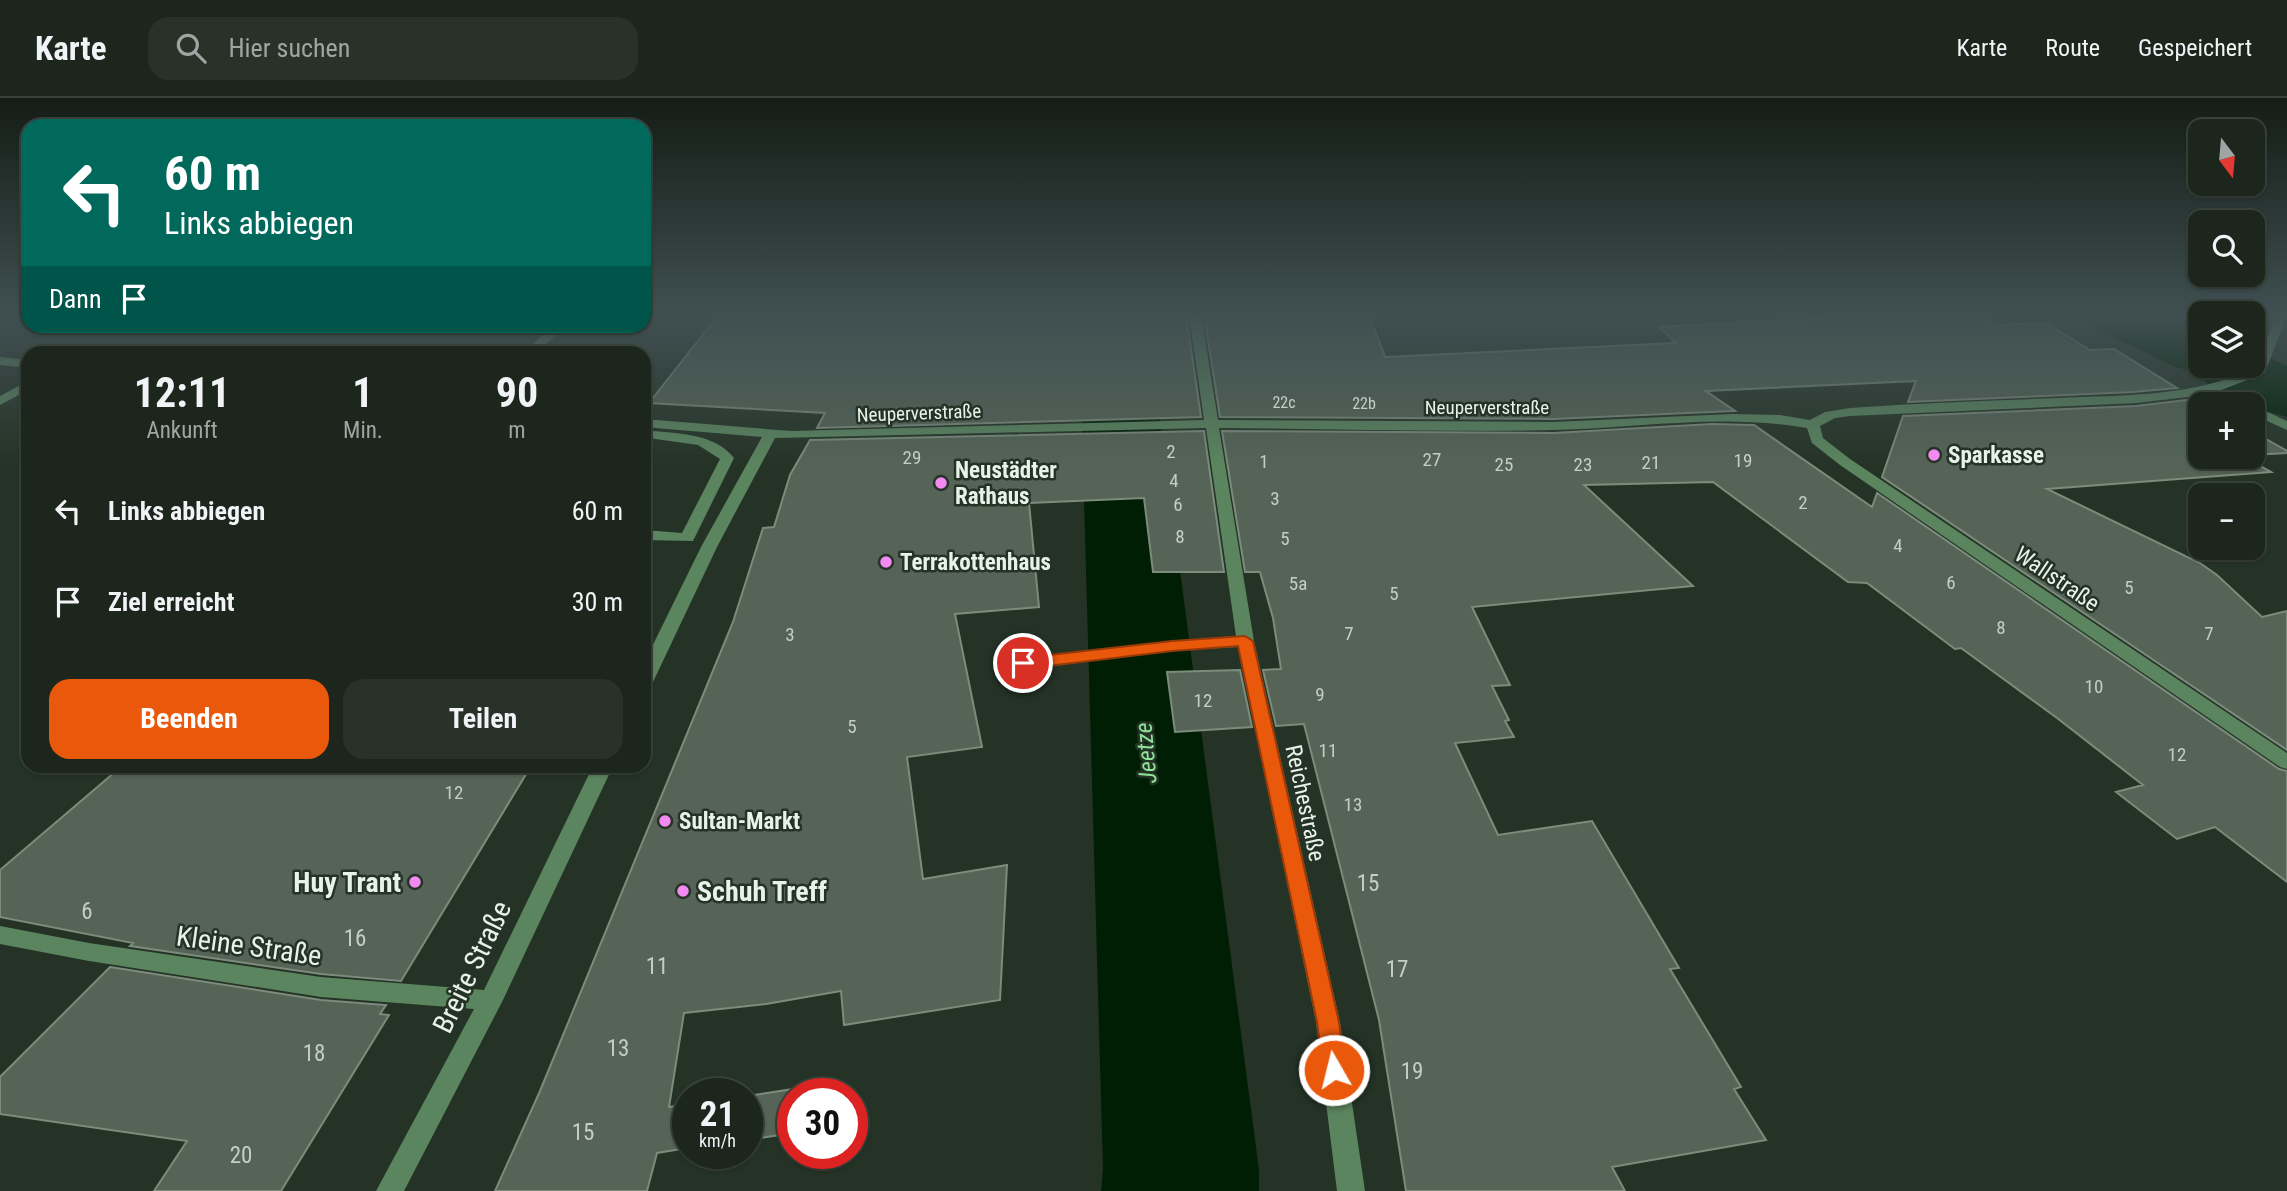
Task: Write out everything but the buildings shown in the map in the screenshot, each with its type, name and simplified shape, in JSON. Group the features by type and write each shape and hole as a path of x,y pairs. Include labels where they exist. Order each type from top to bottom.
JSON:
{"street":[{"name":"Reichestraße","path":"1203,365 1245,641 1328,1022 1351,1191"},
{"path":"2209,392 2237,383 2261,370 2263,365"},
{"path":"0,401 21,389"},
{"path":"1813,425 1819,419 1832,415 1863,411 2188,394"},
{"path":"2265,415 2287,426"},
{"name":"Neuperverstraße","path":"651,424 770,434 865,435 1137,424 1485,427 1732,418 1780,419 1813,425"},
{"name":"Wallstraße","path":"1813,425 1817,440 1845,462 2287,762"},
{"path":"651,667 709,547 770,434"},
{"path":"651,435 703,442 718,448 727,458 687,538 651,535"},
{"path":"1023,663 1172,646 1245,641"},
{"name":"Breite Straße","path":"390,1191 491,1000 600,773"},
{"name":"Kleine Straße","path":"0,935 89,952 321,987 491,1000"}],"waterway":[{"name":"Jeetze","path":"1117,365 1181,1170 1180,1191"},
{"path":"2253,378 2287,394"}],"place":[{"name":"Sparkasse","path":"1934,455"},
{"name":"Neustädter Rathaus","path":"941,483"},
{"name":"Terrakottenhaus","path":"886,562"},
{"name":"Sultan-Markt","path":"665,821"},
{"name":"Huy Trant","path":"415,882"},
{"name":"Schuh Treff","path":"683,891"}],"route":[{"path":"1023,663 1172,646 1245,641 1328,1022 1334,1070"}]}
